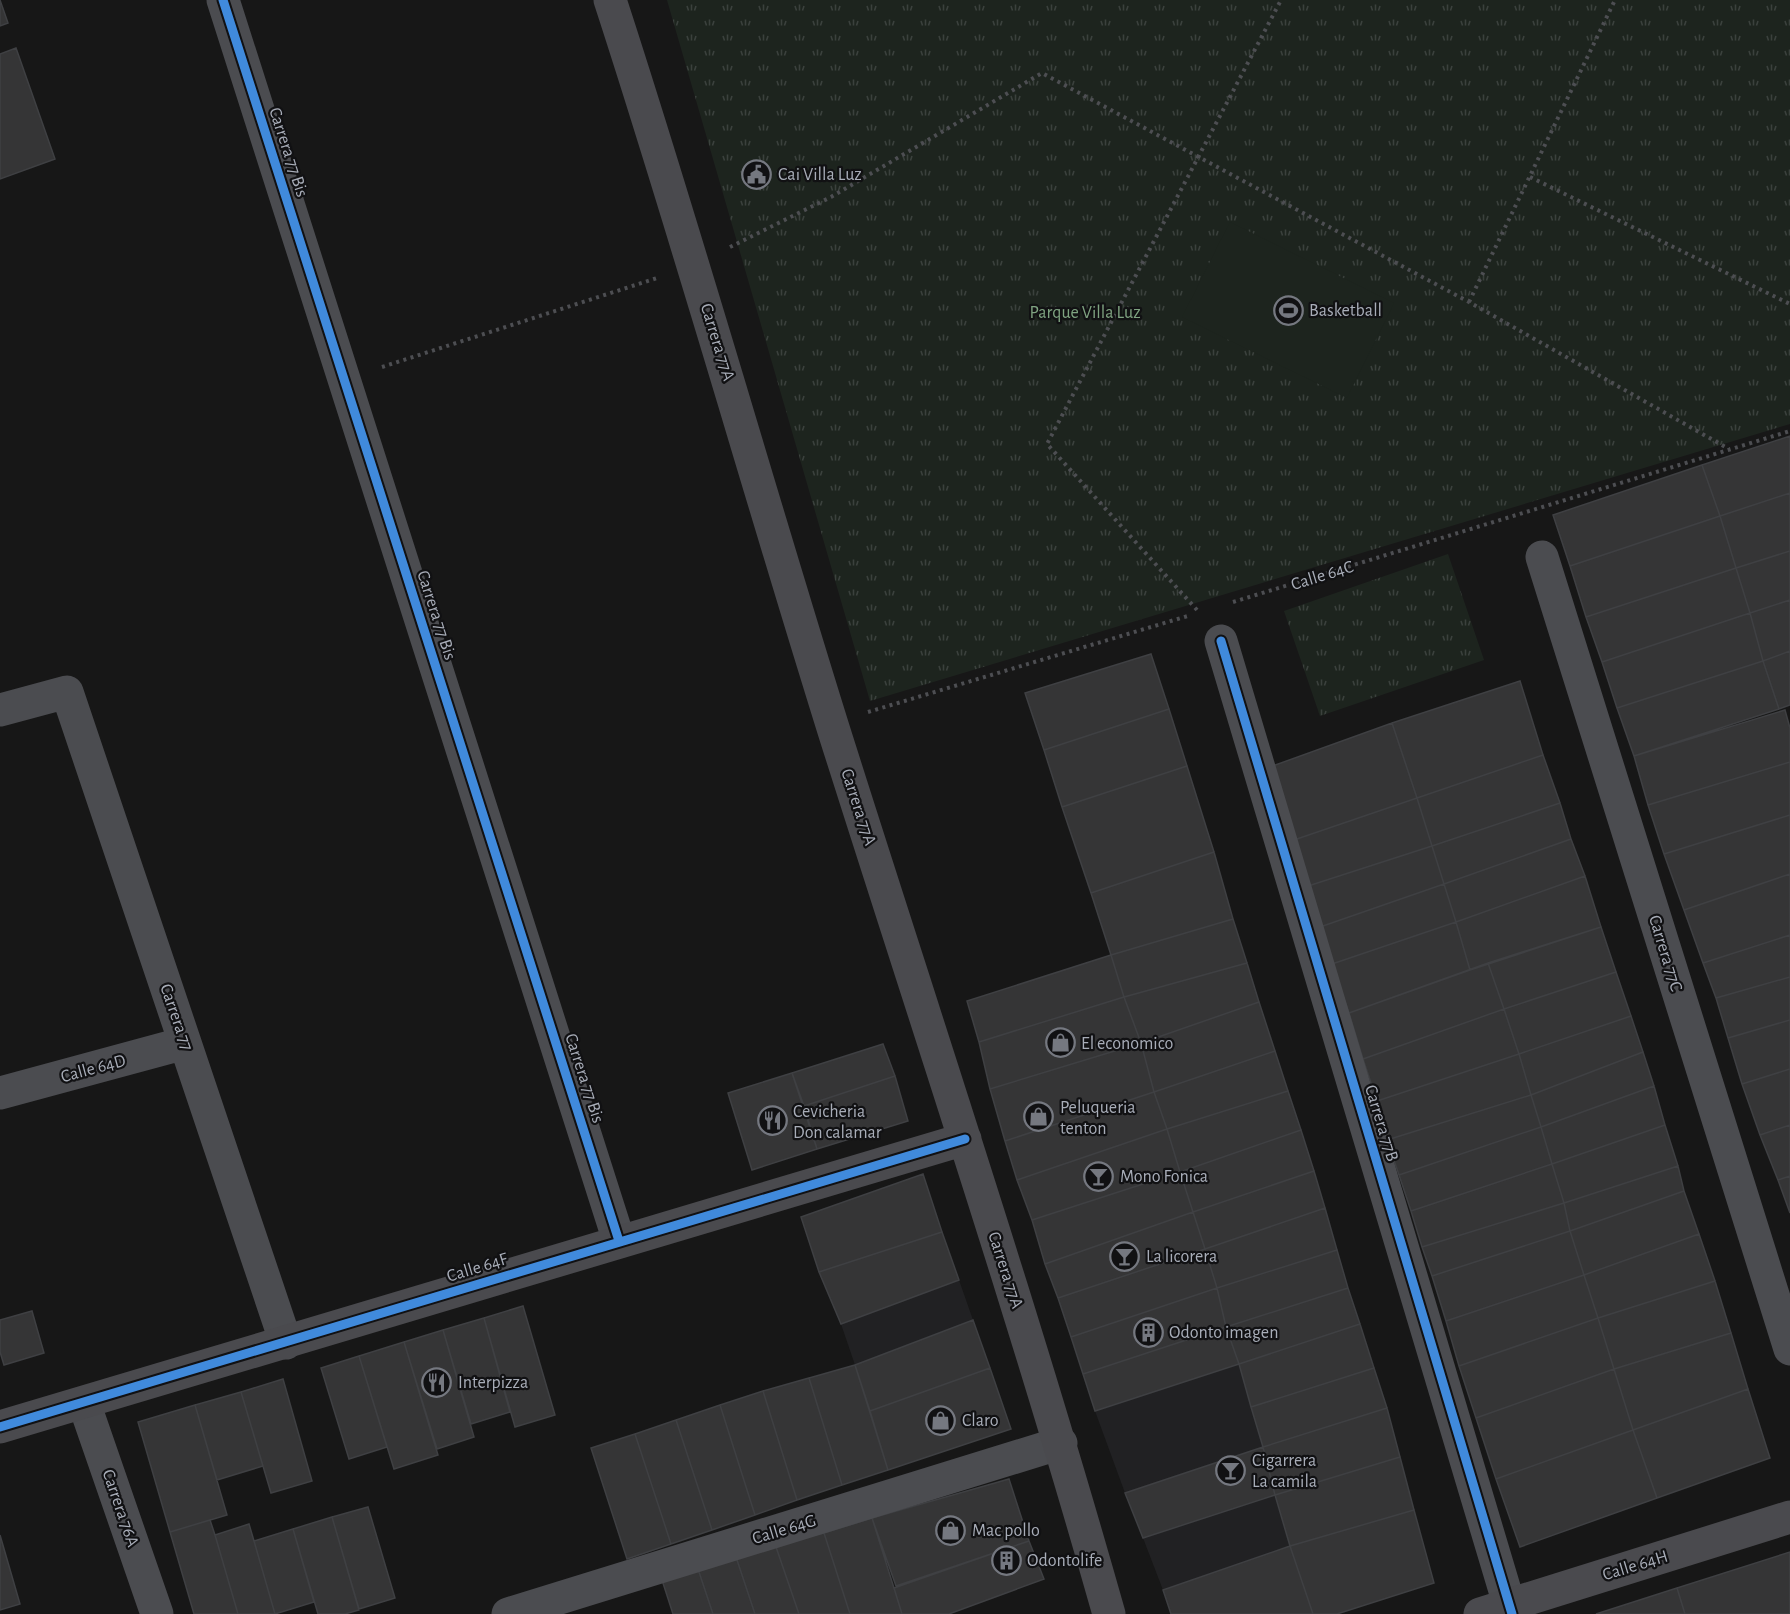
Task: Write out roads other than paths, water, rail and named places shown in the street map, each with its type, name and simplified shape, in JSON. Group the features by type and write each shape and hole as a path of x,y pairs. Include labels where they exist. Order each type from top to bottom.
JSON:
{"main road":[{"name":"Carrera 77A","path":"610,0 664,164 832,725 1061,1443 1109,1614"},
{"name":"Calle 64F","path":"0,1427 965,1139"},
{"name":"Calle 64H","path":"1501,1611 1790,1517"}],"street":[{"name":"Carrera 77 Bis","path":"223,0 620,1241"},
{"name":"Carrera 77C","path":"1542,557 1790,1349"},
{"name":"Carrera 77B","path":"1221,641 1501,1611"},
{"name":"Carrera 77","path":"0,710 68,692 286,1343"},
{"name":"Calle 64D","path":"0,1093 185,1043"},
{"name":"Carrera 76A","path":"84,1403 157,1614"},
{"name":"Calle 64G","path":"508,1614 1061,1443"}],"place":[{"name":"Cai Villa Luz","path":"757,174"},
{"name":"Basketball","path":"1288,310"},
{"name":"El economico","path":"1060,1043"},
{"name":"Peluqueria tenton","path":"1039,1117"},
{"name":"Cevicheria Don calamar","path":"772,1121"},
{"name":"Mono Fonica","path":"1099,1176"},
{"name":"La licorera","path":"1125,1256"},
{"name":"Odonto imagen","path":"1148,1332"},
{"name":"Interpizza","path":"437,1382"},
{"name":"Claro","path":"941,1420"},
{"name":"Cigarrera La camila","path":"1231,1470"},
{"name":"Mac pollo","path":"951,1530"},
{"name":"Odontolife","path":"1006,1560"}],"park label":[{"name":"Parque Villa Luz","path":"1085,312"}]}
